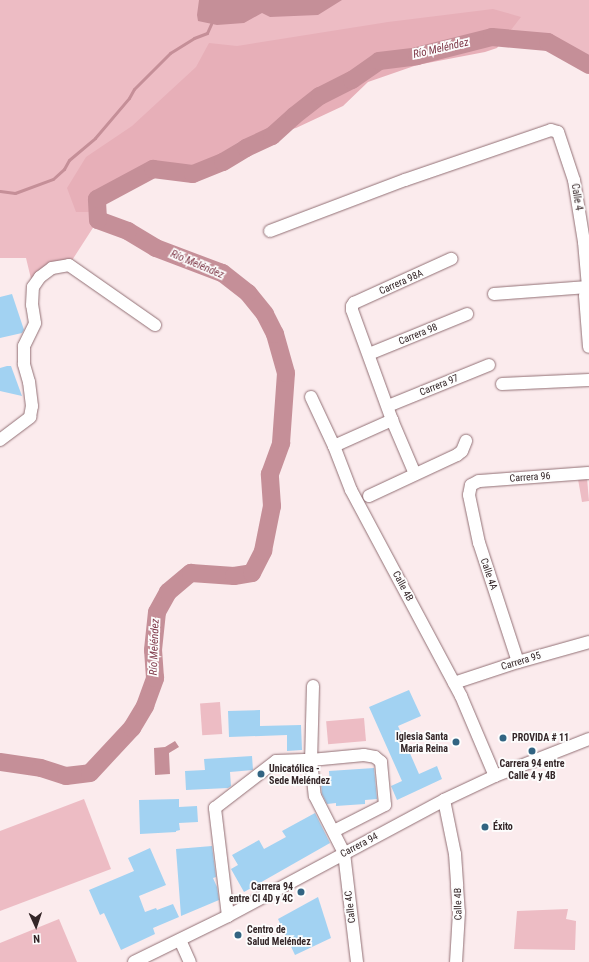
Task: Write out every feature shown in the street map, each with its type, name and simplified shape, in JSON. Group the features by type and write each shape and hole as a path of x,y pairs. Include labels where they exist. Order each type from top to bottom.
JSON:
{"street":[{"name":"Calle 4","path":"270,231 412,177 551,130 558,132 574,180 586,242 589,288 585,296 589,347"},
{"name":"Carrera 98A","path":"369,354 352,310 354,303 451,259"},
{"path":"0,440 30,417 32,406 29,382 24,364 24,346 35,324 32,305 34,287 40,277 52,268 70,265 155,325"},
{"path":"494,294 589,288"},
{"name":"Carrera 98","path":"369,354 467,314"},
{"path":"369,354 392,420 415,474"},
{"name":"Carrera 97","path":"388,406 490,365"},
{"path":"502,384 589,380"},
{"name":"Calle 4B","path":"311,396 334,446 351,490 454,683 495,776"},
{"path":"334,446 392,420"},
{"path":"369,496 458,455 462,451 466,441"},
{"name":"Carrera 96","path":"471,485 479,481 589,473"},
{"name":"Calle 4A","path":"471,485 469,494 479,543 518,662"},
{"name":"Carrera 95","path":"454,683 518,662 589,642"},
{"name":"Calle 4C","path":"312,686 311,760 315,796 344,852 357,962"},
{"name":"Carrera 94","path":"134,962 228,916 344,852 444,800 495,776 589,739"},
{"path":"228,916 215,808 276,761 311,760 364,755 375,757 381,762 385,804 334,831"},
{"name":"Calle 4B","path":"444,800 455,854 459,912 456,962"},
{"path":"180,940 190,962"}],"shaded area":[{"path":"0,0 589,0 589,65 548,42 492,37 417,56 294,116 272,136 246,148 223,162 193,174 153,169 97,199 98,220 69,265 52,268 33,287 26,258 0,258"},
{"path":"199,0 342,0 318,15 270,17 262,13 244,23 217,25 198,21 197,15"},
{"path":"493,9 521,17 497,48 485,52 417,65 368,82 343,106 296,128 240,141 202,165 165,164 141,170 90,200 89,212 76,212 67,188 86,157 132,126 196,67 209,43 237,46 388,22"},
{"path":"587,478 589,501 582,502 578,479"},
{"path":"220,702 222,734 202,735 200,703"},
{"path":"364,718 366,741 328,744 326,721"},
{"path":"175,741 179,747 169,753 170,774 155,775 154,748 165,747"},
{"path":"84,799 111,869 0,911 0,831"},
{"path":"568,909 566,919 576,921 575,950 514,949 517,911"},
{"path":"59,919 77,962 0,962 0,943"}],"building":[{"path":"12,294 24,330 22,333 0,338 0,297"},
{"path":"11,366 22,396 0,391 0,368"},
{"path":"409,690 421,716 398,726 419,774 437,766 442,779 397,800 391,786 402,781 369,707"},
{"path":"260,710 260,726 301,725 302,750 287,751 287,735 229,737 228,711"},
{"path":"252,756 253,770 230,772 231,786 228,788 186,790 185,771 205,770 204,759"},
{"path":"374,768 377,799 365,800 365,804 336,806 336,803 327,804 322,794 321,784 330,783 329,771"},
{"path":"179,799 179,807 197,806 198,822 179,823 180,830 176,832 140,834 139,800"},
{"path":"315,813 330,843 244,892 231,869 238,865 232,855 259,840 264,849 286,837 282,831"},
{"path":"212,846 216,877 213,878 217,887 219,900 181,916 176,849"},
{"path":"150,848 166,885 139,896 145,912 156,908 157,910 173,904 179,917 153,928 155,934 121,950 104,913 100,915 89,890 134,871 128,858"},
{"path":"318,897 331,938 295,955 278,919"}],"waterway":[{"path":"0,191 15,193 53,179 64,169 69,160 95,138 129,98 134,89 170,53 194,38 207,33 211,24"},
{"name":"Río Meléndez","path":"0,762 41,768 66,776 90,773 132,728 145,706 155,678 153,650 157,612 168,592 191,573 234,576 252,573 263,551 272,506 270,474 281,443 286,373 275,334 265,314 248,293 222,273 156,248 128,231 98,220 97,199 153,169 193,174 223,162 246,148 272,136 294,116 320,96 352,80 379,61 417,56 492,37 548,42 589,65"}],"place":[{"name":"PROVIDA # 11","path":"503,738"},
{"name":"Iglesia Santa Maria Reina","path":"456,742"},
{"name":"Carrera 94 entre Calle 4 y 4B","path":"532,751"},
{"name":"Unicatólica - Sede Meléndez","path":"261,774"},
{"name":"Éxito","path":"485,827"},
{"name":"Carrera 94 entre Cl 4D y 4C","path":"301,892"},
{"name":"Centro de Salud Meléndez","path":"238,935"}]}
